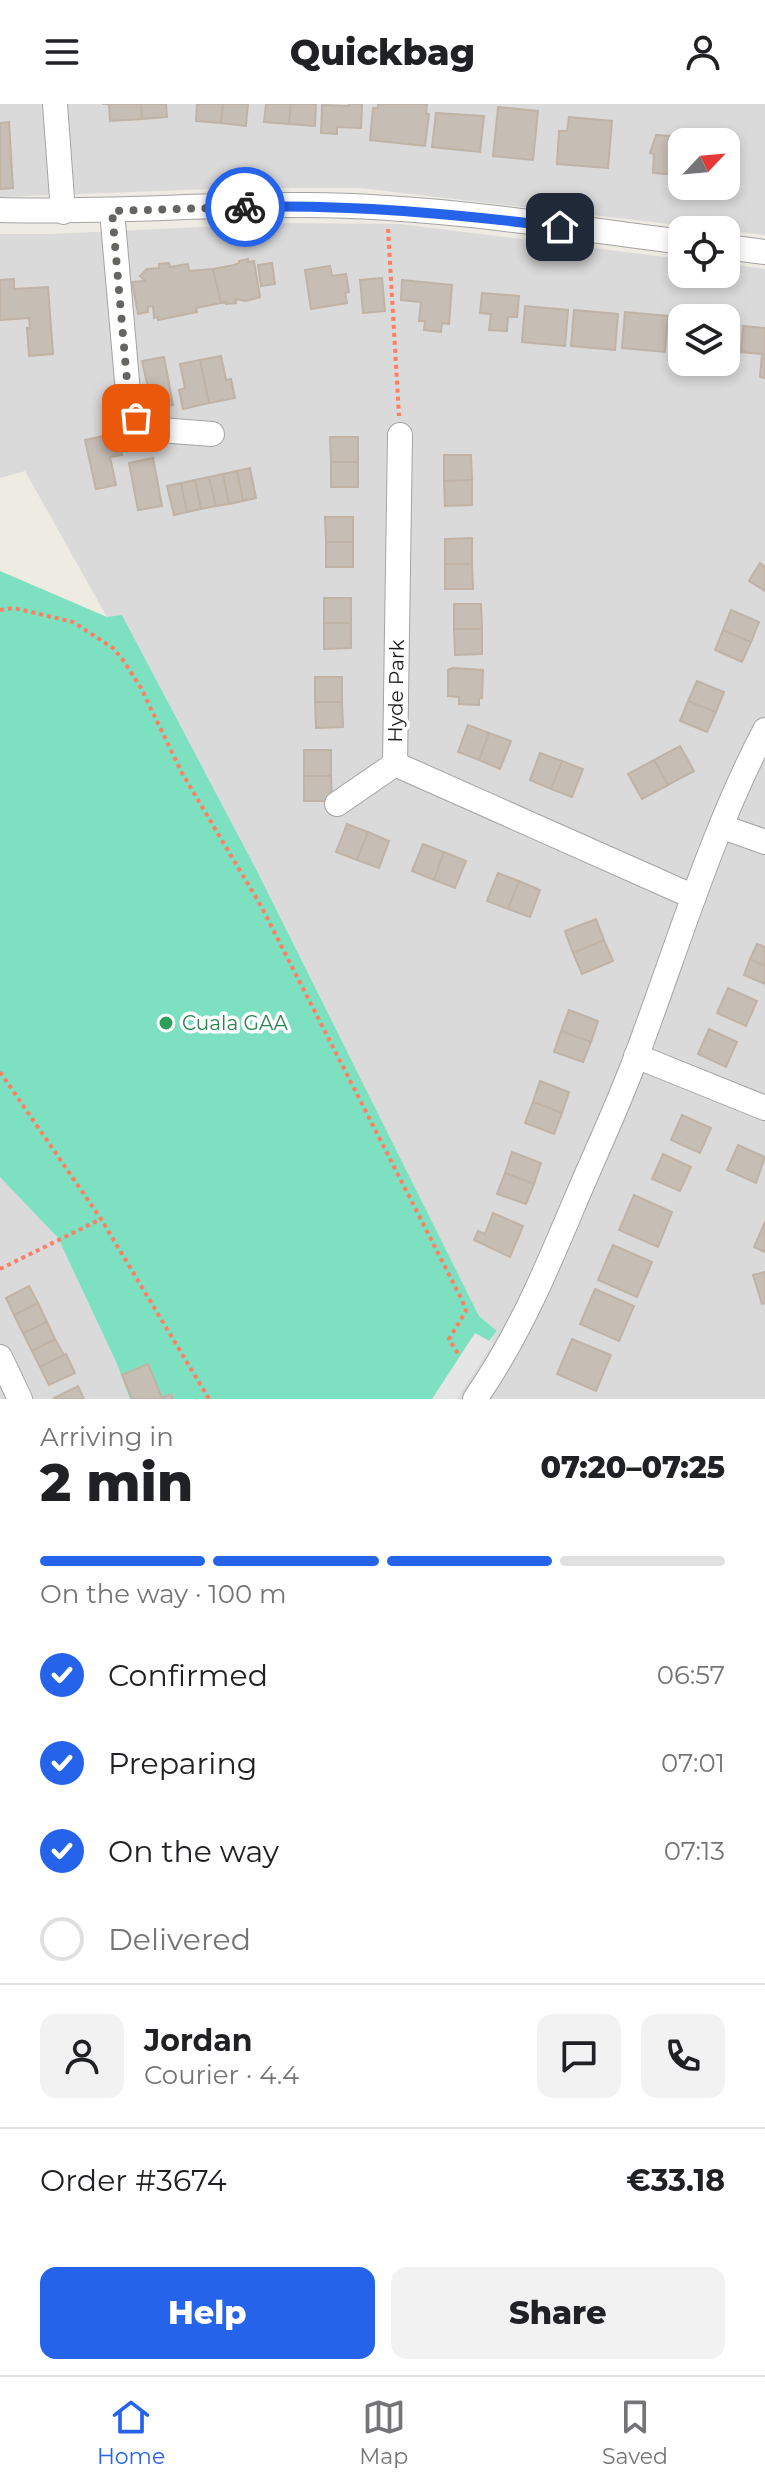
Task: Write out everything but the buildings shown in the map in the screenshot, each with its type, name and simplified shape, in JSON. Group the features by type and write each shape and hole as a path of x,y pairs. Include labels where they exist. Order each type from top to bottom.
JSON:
{"street":[{"path":"55,104 63,212"},
{"path":"0,210 63,212 308,205 468,215 668,240"},
{"path":"112,211 128,392 136,418 160,430 212,434"},
{"path":"740,249 765,252"},
{"name":"Hyde Park","path":"400,435 395,764 694,897"},
{"path":"475,1399 501,1362 535,1299 636,1056 694,897 765,730"},
{"path":"337,804 395,764"},
{"path":"723,827 765,842"},
{"path":"636,1056 765,1108"},
{"path":"0,1357 20,1399"}],"path":[{"path":"387,209 400,435"},
{"path":"0,610 14,608 73,622 113,648 141,688 182,773 261,906 462,1300 466,1311 449,1339 459,1355"},
{"path":"0,1072 101,1219 209,1399"},
{"path":"0,1269 101,1219"}],"shaded area":[{"path":"0,104 765,104 765,235 740,232 740,216 668,216 668,224 360,188 237,188 0,197"},
{"path":"289,223 400,224 668,257 668,288 740,288 740,266 765,269 765,1399 451,1399 497,1331 479,1316 256,869 122,615 107,617 25,471 0,478 0,234"},
{"path":"0,1177 58,1238 117,1364 130,1399 0,1399"},
{"path":"475,1333 493,1343 457,1399 432,1399"}],"green space":[{"name":"Cuala GAA","path":"0,571 107,617 122,615 256,869 479,1316 497,1331 443,1399 130,1399 117,1364 58,1238 0,1177"}],"way so far":[{"path":"136,418 128,392 112,211 245,207"}],"place":[{"name":"Cuala GAA","path":"166,1023"}],"route":[{"path":"245,207 308,205 387,209 468,215 560,227"}]}
